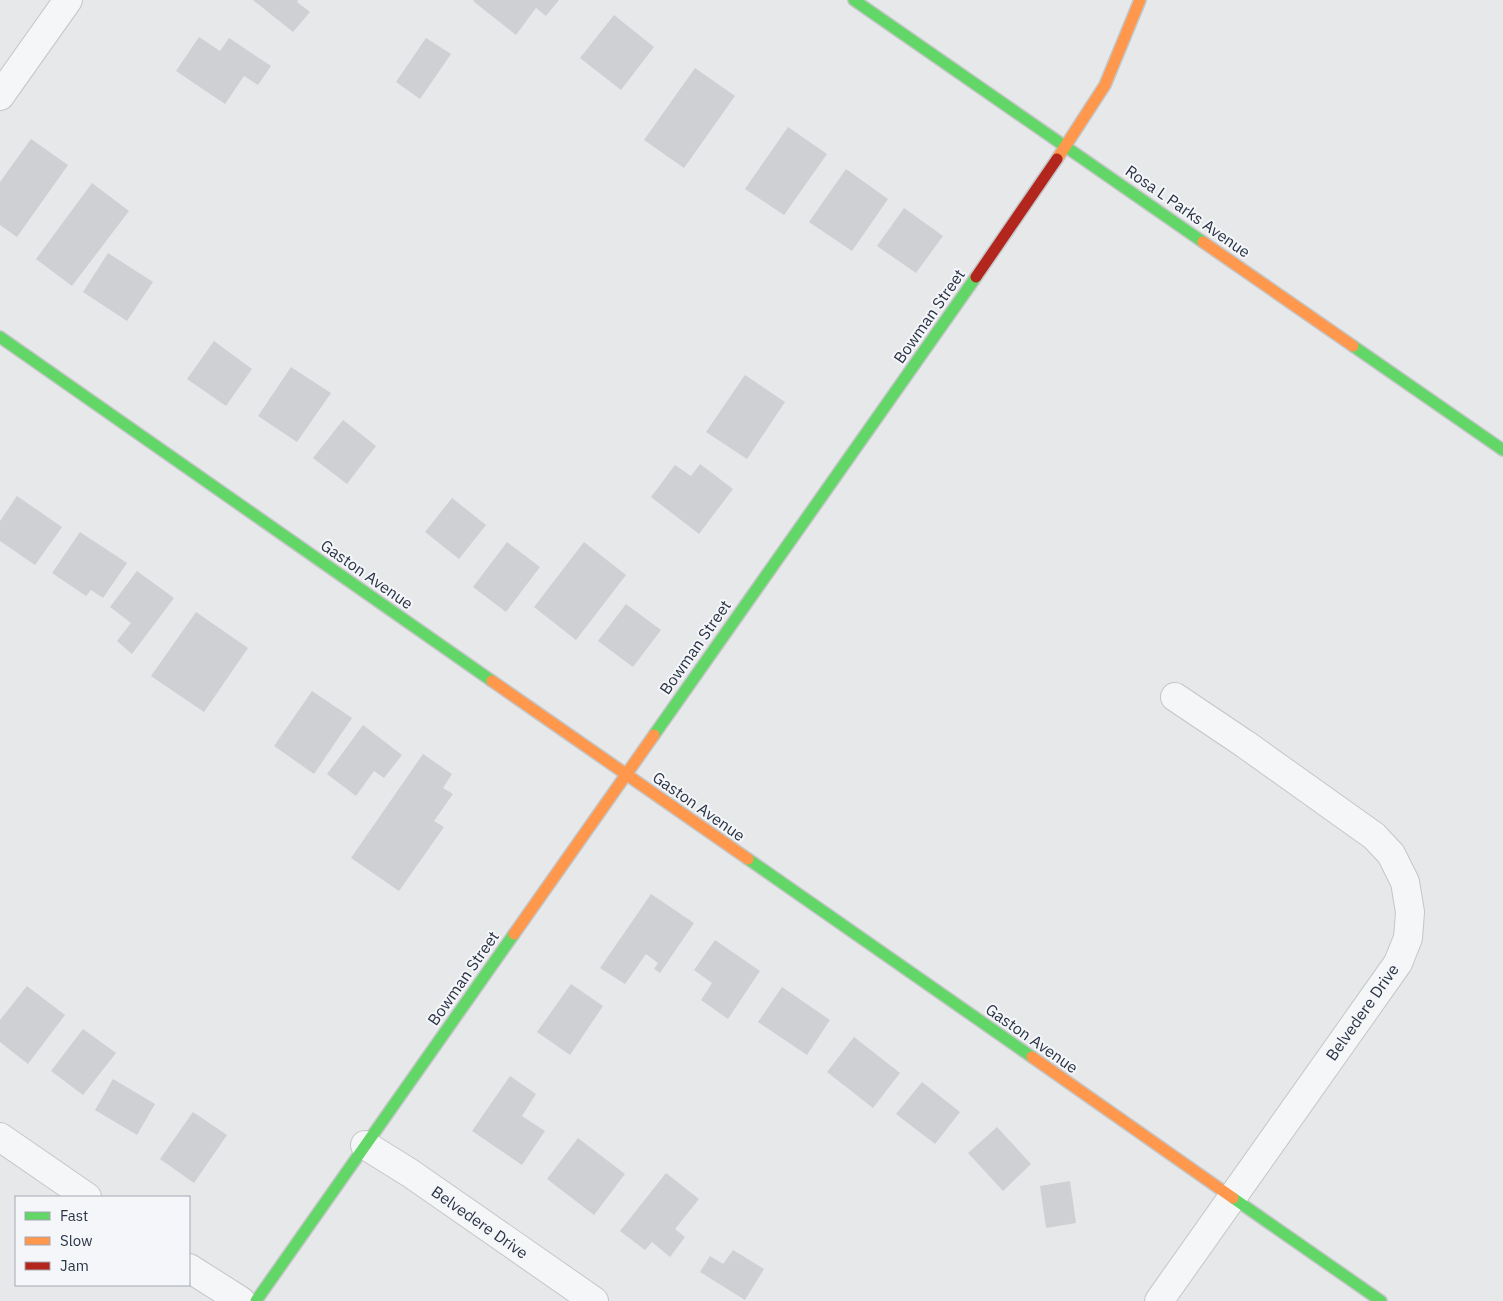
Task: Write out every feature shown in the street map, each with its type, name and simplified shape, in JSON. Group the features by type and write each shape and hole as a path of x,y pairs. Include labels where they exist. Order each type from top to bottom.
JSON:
{"street":[{"path":"0,96 68,0"},
{"name":"Rosa L Parks Avenue","path":"854,0 1503,450"},
{"name":"Bowman Street","path":"256,1301 1032,198 1105,85 1140,0"},
{"name":"Gaston Avenue","path":"0,337 1381,1301"},
{"name":"Belvedere Drive","path":"1159,1301 1398,963 1408,938 1410,912 1405,882 1391,854 1374,836 1245,744 1175,697"},
{"path":"0,1137 86,1196"},
{"name":"Belvedere Drive","path":"365,1145 410,1173 594,1301"},
{"path":"190,1269 241,1301"}],"building":[{"path":"253,0 298,0 297,2 310,12 293,32"},
{"path":"474,0 559,0 546,16 536,8 516,35"},
{"path":"614,15 654,47 621,90 580,58"},
{"path":"199,37 220,51 229,38 271,66 258,85 244,76 225,104 176,71"},
{"path":"426,38 451,54 420,99 396,82"},
{"path":"695,68 735,96 684,168 644,140"},
{"path":"788,127 827,154 784,215 745,189"},
{"path":"31,139 68,165 17,237 0,225 0,182"},
{"path":"846,169 888,199 852,251 809,222"},
{"path":"92,183 129,211 72,286 36,259"},
{"path":"904,208 943,236 916,273 877,246"},
{"path":"108,253 153,282 127,321 83,292"},
{"path":"214,341 252,369 226,406 187,379"},
{"path":"291,367 331,393 297,442 258,416"},
{"path":"745,375 785,402 747,459 706,432"},
{"path":"343,420 376,446 347,484 313,458"},
{"path":"700,464 733,489 699,534 651,497 675,465 691,476"},
{"path":"17,496 62,527 35,565 0,541 0,521"},
{"path":"452,498 486,525 459,559 425,532"},
{"path":"80,532 127,563 103,598 91,590 86,596 52,573"},
{"path":"507,542 540,567 506,612 473,587"},
{"path":"584,542 626,575 576,640 534,607"},
{"path":"137,571 174,598 132,654 117,641 131,623 110,607"},
{"path":"626,604 661,630 633,667 598,641"},
{"path":"196,612 248,648 204,712 151,676"},
{"path":"312,691 352,718 314,774 274,746"},
{"path":"363,725 402,755 384,778 374,771 356,796 327,774"},
{"path":"423,754 452,774 443,788 453,794 434,821 444,827 399,891 351,858"},
{"path":"651,894 694,923 660,973 654,969 658,963 646,954 625,984 600,968"},
{"path":"715,940 760,971 728,1019 701,1000 712,983 694,970"},
{"path":"571,984 603,1006 570,1055 537,1032"},
{"path":"27,986 65,1015 28,1064 0,1042 0,1020"},
{"path":"782,987 830,1020 807,1055 758,1022"},
{"path":"83,1029 116,1053 83,1095 51,1071"},
{"path":"854,1037 900,1073 873,1108 827,1072"},
{"path":"510,1076 536,1094 522,1116 545,1131 522,1165 472,1131"},
{"path":"113,1079 155,1104 137,1135 95,1110"},
{"path":"922,1082 960,1112 935,1144 896,1114"},
{"path":"193,1112 227,1135 194,1183 160,1159"},
{"path":"997,1127 1031,1164 1003,1191 968,1153"},
{"path":"578,1138 625,1174 594,1215 547,1179"},
{"path":"666,1173 699,1199 675,1229 685,1237 670,1257 652,1242 645,1250 620,1231"},
{"path":"1070,1181 1076,1223 1046,1228 1040,1186"},
{"path":"733,1250 764,1269 745,1300 700,1272 710,1256 723,1264"}],"traffic: fast":[{"path":"854,0 1203,242"},
{"path":"654,735 976,277"},
{"path":"0,337 492,681"},
{"path":"1353,346 1503,450"},
{"path":"748,859 1032,1057"},
{"path":"256,1301 514,934"},
{"path":"1233,1198 1381,1301"}],"traffic: slow":[{"path":"1057,159 1105,85 1140,0"},
{"path":"1203,242 1353,346"},
{"path":"492,681 748,859"},
{"path":"514,934 654,735"},
{"path":"1032,1057 1233,1198"}],"traffic: jam":[{"path":"976,277 1057,159"}]}
